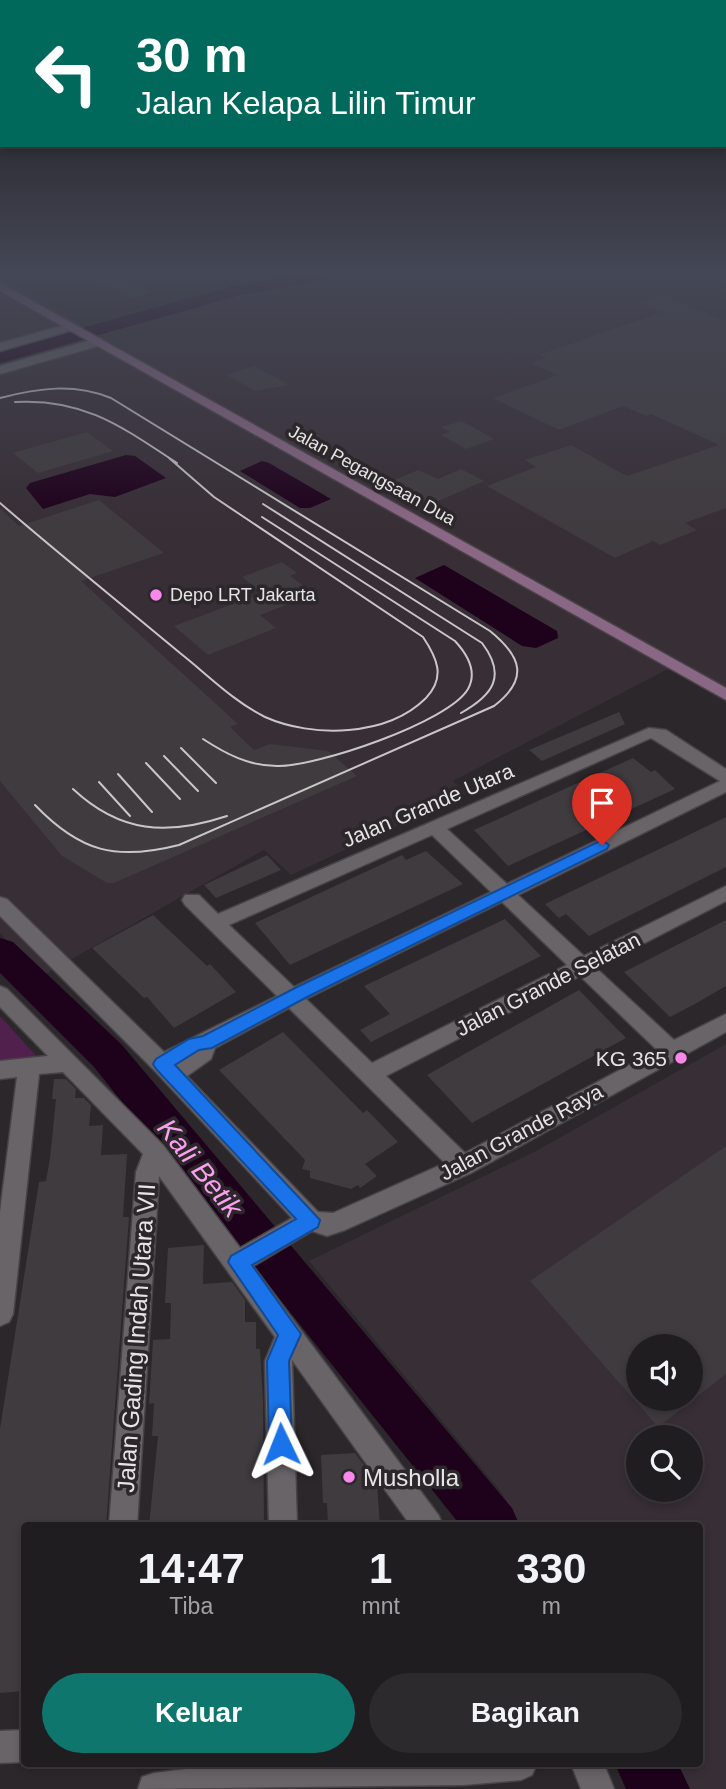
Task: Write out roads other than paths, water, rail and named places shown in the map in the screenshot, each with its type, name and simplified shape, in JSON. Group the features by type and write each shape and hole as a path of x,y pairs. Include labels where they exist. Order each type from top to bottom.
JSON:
{"main road":[{"name":"Jalan Pegangsaan Dua","path":"129,359 726,695"}],"street":[{"path":"0,370 35,359"},
{"name":"Jalan Grande Utara","path":"215,923 649,733 660,734 726,777"},
{"path":"167,1069 204,1053 205,1043 290,998 726,785"},
{"path":"434,827 672,1051"},
{"name":"Jalan Grande Selatan","path":"370,1074 726,893"},
{"path":"192,900 463,1166"},
{"path":"0,904 167,1069 307,1222 245,1264"},
{"path":"0,994 64,1063 155,1152 245,1264 285,1327 426,1522"},
{"name":"Jalan Grande Raya","path":"307,1222 327,1225 336,1223 463,1166 726,1022"},
{"path":"0,1070 64,1063"},
{"path":"0,1314 29,1068"},
{"name":"Jalan Gading Indah Utara VII","path":"123,1522 148,1172 155,1152"},
{"path":"283,1522 278,1361 285,1327"},
{"path":"0,1747 21,1746"},
{"path":"154,1789 289,1781 466,1779 510,1767"},
{"path":"588,1767 598,1789"}],"waterway":[{"name":"Kali Betik","path":"0,951 108,1056 491,1522"},
{"name":"Kali Betik","path":"646,1767 660,1789"}],"tram line":[{"path":"0,398 56,389 83,390 111,398 490,631 509,650 517,668 513,687 494,706 179,845 136,852 100,849 68,833 35,805"},
{"path":"15,402 40,402 82,410 120,427 177,463"},
{"path":"0,503 221,687 265,717 304,728 348,730 391,720 410,711 426,698 438,675 432,652 423,637 214,497 169,458"},
{"path":"263,504 482,643 494,665 493,684 481,699 461,713"},
{"path":"203,739 229,754 267,765 296,764 321,759 380,740 436,715 456,702 471,682 470,663 455,641 262,517"},
{"path":"181,748 216,783"},
{"path":"164,756 198,791"},
{"path":"146,763 180,799"},
{"path":"118,774 152,812"},
{"path":"99,782 130,816"},
{"path":"73,789 108,815 145,826 184,826 227,816"}],"place":[{"name":"Depo LRT Jakarta","path":"156,595"},
{"name":"KG 365","path":"681,1058"},
{"name":"Musholla","path":"349,1477"}]}
